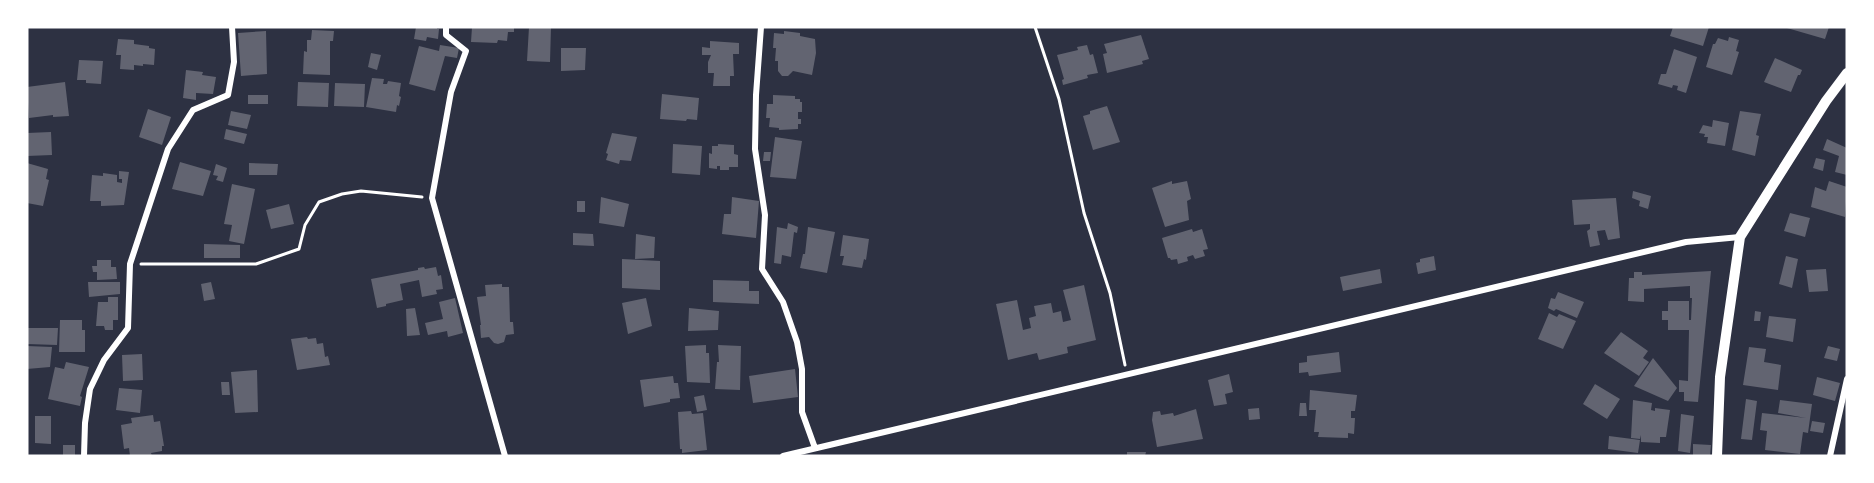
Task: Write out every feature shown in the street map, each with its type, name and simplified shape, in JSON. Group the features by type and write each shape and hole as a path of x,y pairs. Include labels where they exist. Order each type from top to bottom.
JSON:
{"street":[{"path":"84,456 85,423 90,389 104,360 128,328 130,264 168,149 193,110 228,96 234,62 232,27"},
{"path":"446,27 446,35 466,51 451,92 432,198 505,456"},
{"path":"761,27 755,149 765,215 762,269 783,302 797,342 802,369 802,412 815,448"},
{"path":"1717,456 1720,377 1740,237 1819,111 1847,73"},
{"path":"783,456 1686,242 1740,237"},
{"path":"1830,456 1847,379"}],"path":[{"path":"1035,27 1059,99 1084,213 1110,293 1127,375"},
{"path":"130,264 256,264 299,249 305,225 319,202 342,194 361,191 432,198"}],"building":[{"path":"416,27 437,27 439,29 438,39 427,37 426,41 414,39"},
{"path":"472,27 514,27 514,32 508,32 507,41 471,42"},
{"path":"529,27 551,27 550,62 527,61"},
{"path":"1673,27 1709,27 1703,46 1670,36"},
{"path":"1787,27 1829,27 1825,39 1787,28"},
{"path":"312,30 334,31 333,41 330,41 330,75 303,74 304,51 307,52 307,40 311,40"},
{"path":"266,31 267,74 241,76 238,33"},
{"path":"784,31 800,33 800,36 815,39 816,53 812,75 793,71 788,76 782,76 778,71 778,61 775,61 776,48 773,48 774,33 784,34"},
{"path":"1141,35 1149,59 1142,61 1143,64 1107,73 1103,54 1107,53 1104,44"},
{"path":"1729,37 1739,40 1736,51 1739,52 1732,75 1706,67 1713,44 1718,38 1728,41"},
{"path":"118,39 134,40 134,44 155,49 154,65 134,65 134,70 120,69 121,55 116,55"},
{"path":"710,41 739,43 739,54 733,54 734,76 730,76 730,86 713,86 714,73 708,73 708,62 711,55 702,55 702,47 710,48"},
{"path":"440,45 459,48 457,58 445,56 435,91 409,84 419,46 439,51"},
{"path":"1087,45 1090,55 1093,54 1098,73 1063,85 1062,80 1064,79 1057,55 1078,50 1077,47"},
{"path":"561,48 586,48 585,70 561,71"},
{"path":"1674,49 1697,57 1686,93 1677,90 1678,86 1673,85 1672,88 1658,84 1661,74 1666,74"},
{"path":"371,53 381,55 377,70 368,67"},
{"path":"1775,58 1802,70 1791,92 1764,82"},
{"path":"79,60 103,61 101,84 77,80"},
{"path":"186,70 203,72 202,75 216,77 213,94 196,93 196,100 183,98"},
{"path":"372,78 384,79 383,84 387,84 388,81 401,83 399,96 401,97 396,112 366,107"},
{"path":"65,82 69,116 29,118 27,87"},
{"path":"298,82 329,83 328,107 297,106"},
{"path":"335,83 365,84 364,107 334,106"},
{"path":"662,94 699,98 697,120 660,119"},
{"path":"248,95 268,95 268,104 248,104"},
{"path":"773,95 795,96 795,99 800,99 802,112 798,112 801,124 798,124 798,129 779,130 779,128 769,127 770,118 766,118 767,104 773,104"},
{"path":"1107,106 1120,142 1093,150 1083,116 1090,114 1090,111"},
{"path":"148,109 171,117 162,145 139,137"},
{"path":"231,111 251,115 247,129 228,125"},
{"path":"1740,111 1761,114 1756,135 1759,136 1755,156 1732,150"},
{"path":"1713,120 1729,123 1725,146 1707,143 1708,137 1699,133 1703,125 1712,127"},
{"path":"226,129 247,134 244,144 224,139"},
{"path":"51,132 52,155 27,156 27,133"},
{"path":"612,133 637,137 631,161 620,160 619,164 606,160"},
{"path":"775,137 802,141 796,179 770,177"},
{"path":"1827,139 1847,148 1847,175 1835,172 1839,156 1823,150"},
{"path":"673,144 702,146 700,175 672,173"},
{"path":"718,144 734,145 734,154 738,155 738,167 729,167 729,170 720,170 720,166 717,166 717,169 709,168 709,153 712,154 712,146 718,146"},
{"path":"764,152 771,152 770,161 763,161"},
{"path":"1816,158 1825,160 1823,171 1813,168"},
{"path":"180,162 211,171 203,196 172,189"},
{"path":"27,163 48,169 46,179 49,180 43,206 27,203"},
{"path":"249,163 278,164 277,175 249,175"},
{"path":"216,164 227,168 223,182 216,180 218,176 213,175"},
{"path":"119,171 129,172 124,205 101,206 101,201 90,201 92,175 103,176 103,173 117,175 117,182 122,183 122,179 119,179"},
{"path":"1172,181 1172,184 1187,181 1191,199 1187,201 1189,220 1165,227 1152,188"},
{"path":"1829,181 1847,187 1845,217 1811,207 1815,187 1826,191"},
{"path":"232,184 255,189 244,244 229,241 232,225 224,224"},
{"path":"1633,191 1651,196 1648,209 1639,206 1640,201 1632,198"},
{"path":"601,197 629,204 624,227 599,223"},
{"path":"732,197 759,201 756,238 722,234 724,214 731,214"},
{"path":"1616,198 1620,238 1608,240 1605,230 1597,231 1600,245 1590,247 1587,231 1590,229 1590,224 1574,225 1572,200"},
{"path":"577,201 585,201 585,212 577,212"},
{"path":"289,204 294,224 271,229 266,210"},
{"path":"1790,213 1810,218 1805,237 1784,231"},
{"path":"788,223 798,227 797,233 794,232 791,257 782,255 781,264 774,263 777,227 787,229"},
{"path":"808,227 835,232 827,273 800,268 803,254 805,254"},
{"path":"1192,229 1193,232 1202,229 1208,249 1203,250 1205,256 1195,259 1193,255 1187,257 1188,261 1178,264 1177,259 1168,258 1162,238"},
{"path":"573,233 593,234 594,246 573,245"},
{"path":"636,234 655,237 654,258 635,259"},
{"path":"843,235 869,239 866,260 864,259 862,268 842,265 844,256 840,256"},
{"path":"204,244 240,245 240,258 204,258"},
{"path":"1434,256 1436,270 1418,274 1416,263 1420,262 1420,259"},
{"path":"1786,256 1798,259 1792,288 1779,284"},
{"path":"622,259 660,261 660,290 622,288"},
{"path":"97,260 111,260 111,267 116,267 117,279 97,280 97,272 93,272 92,266 97,266"},
{"path":"424,267 425,269 436,267 438,276 441,275 443,289 436,290 437,294 422,297 419,280 400,284 403,300 377,308 371,279"},
{"path":"1380,269 1382,283 1343,291 1340,277"},
{"path":"1826,269 1828,291 1809,292 1806,270"},
{"path":"1711,271 1698,402 1684,401 1684,392 1679,392 1679,380 1688,381 1689,330 1668,330 1668,320 1662,320 1662,311 1668,311 1668,301 1689,301 1689,320 1691,320 1690,286 1644,289 1644,302 1628,301 1629,278 1634,278 1634,272 1642,272 1642,275"},
{"path":"713,280 749,281 749,291 759,291 759,304 713,302"},
{"path":"88,282 120,282 120,294 89,297"},
{"path":"211,282 215,299 204,301 201,284"},
{"path":"502,284 502,287 509,287 510,322 513,322 514,334 506,335 504,342 498,344 489,337 481,338 477,297 486,296 485,285"},
{"path":"1084,285 1096,340 1067,347 1068,353 1039,360 1037,353 1008,360 996,304 1017,300 1023,330 1031,328 1029,318 1036,316 1034,306 1051,303 1053,313 1061,311 1063,322 1071,320 1063,290"},
{"path":"1558,292 1584,302 1577,318 1548,308 1551,298 1555,299"},
{"path":"108,297 118,297 118,320 113,320 113,330 105,330 104,326 96,326 98,302 108,302"},
{"path":"455,298 463,333 448,337 447,331 428,335 425,323 443,319 439,302"},
{"path":"646,298 652,326 628,334 622,303"},
{"path":"415,308 420,335 407,336 406,309"},
{"path":"689,308 719,311 718,330 688,331"},
{"path":"1755,311 1761,312 1760,321 1754,321"},
{"path":"1549,313 1557,317 1559,314 1576,321 1563,349 1538,339"},
{"path":"1769,316 1796,319 1793,342 1766,337"},
{"path":"60,320 82,320 82,330 85,330 85,352 59,352"},
{"path":"27,328 58,328 57,345 27,344"},
{"path":"1621,332 1648,351 1643,358 1649,362 1639,376 1604,353"},
{"path":"307,337 308,339 316,338 317,344 323,343 325,357 328,356 330,365 297,370 291,339"},
{"path":"706,345 706,353 709,353 710,383 687,382 685,346"},
{"path":"718,345 741,346 740,390 715,389 717,362 719,362"},
{"path":"27,346 52,347 50,367 27,369"},
{"path":"1828,346 1840,349 1837,361 1824,358"},
{"path":"1749,347 1766,349 1764,362 1781,365 1778,390 1743,385"},
{"path":"1339,352 1341,372 1309,376 1308,372 1299,373 1299,363 1307,362 1307,356"},
{"path":"142,354 143,380 123,381 122,355"},
{"path":"1653,358 1677,388 1668,401 1634,386"},
{"path":"66,362 89,367 80,396 82,397 80,406 48,399 55,367 64,369"},
{"path":"795,369 798,397 753,403 749,376"},
{"path":"257,370 258,412 235,413 231,372"},
{"path":"1229,374 1233,392 1225,394 1227,404 1214,406 1208,380"},
{"path":"673,376 674,383 678,383 680,398 644,407 640,380"},
{"path":"1817,377 1840,383 1835,401 1813,395"},
{"path":"221,382 229,382 230,395 222,395"},
{"path":"1595,384 1620,399 1607,419 1583,404"},
{"path":"119,388 142,390 140,413 116,410"},
{"path":"1310,390 1357,395 1355,411 1351,411 1351,418 1355,418 1354,434 1348,433 1348,438 1318,437 1319,432 1314,432 1316,410 1309,410"},
{"path":"704,395 707,410 697,412 694,397"},
{"path":"1746,399 1757,401 1752,440 1741,439"},
{"path":"1633,400 1652,403 1651,410 1655,411 1655,408 1670,410 1666,437 1660,437 1660,443 1641,442 1641,435 1640,439 1631,438"},
{"path":"1780,400 1812,404 1808,433 1803,432 1800,454 1765,450 1767,431 1760,430 1762,413 1806,418 1778,413"},
{"path":"1300,403 1306,403 1307,416 1299,416"},
{"path":"1259,408 1260,419 1249,420 1248,409"},
{"path":"1196,409 1203,439 1157,447 1152,420 1153,412 1160,411 1161,415 1173,413 1174,416"},
{"path":"691,411 692,414 703,413 707,450 682,453 678,412"},
{"path":"1681,414 1694,416 1690,453 1678,451"},
{"path":"153,415 154,422 160,421 164,446 162,446 162,451 151,453 152,456 130,456 129,448 124,449 121,425 132,423 131,418"},
{"path":"35,416 51,416 51,444 35,443"},
{"path":"1812,421 1825,423 1823,433 1810,431"},
{"path":"1609,436 1640,440 1638,453 1608,449"},
{"path":"1693,444 1711,445 1710,456 1693,456"},
{"path":"63,445 75,445 75,456 63,456"},
{"path":"1127,452 1146,452 1145,456 1127,456"}]}
